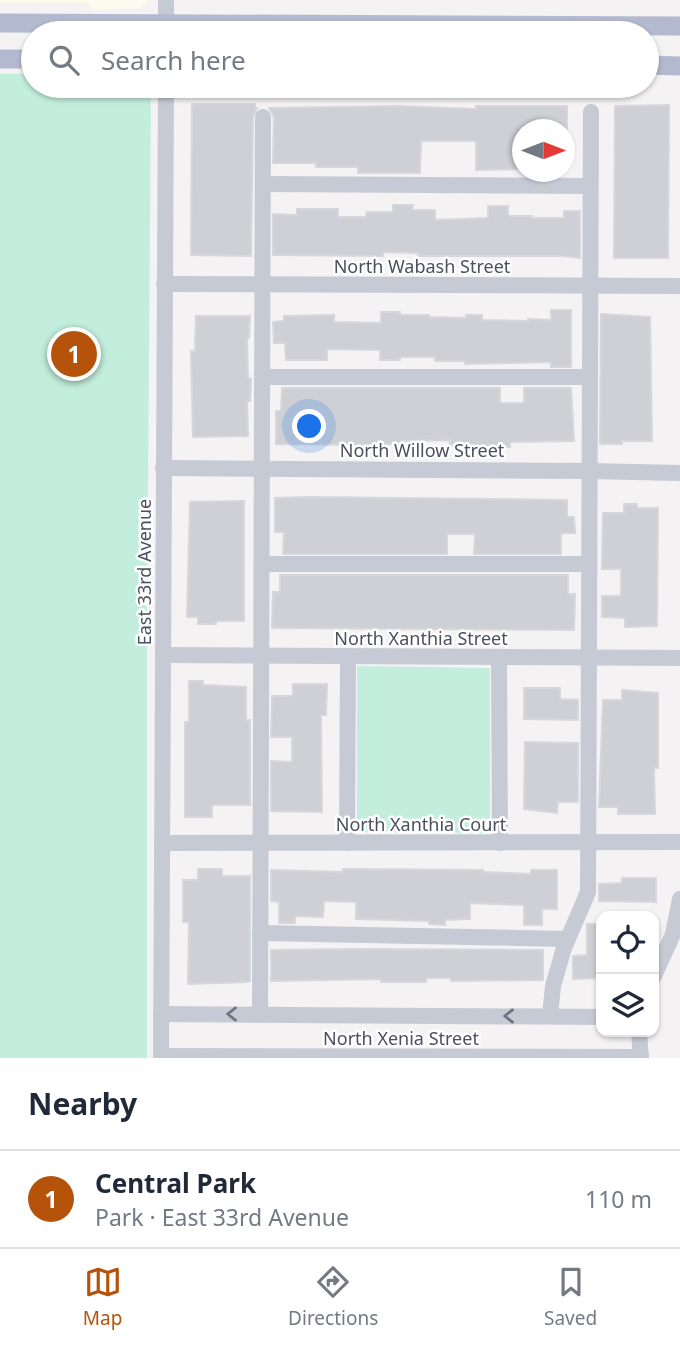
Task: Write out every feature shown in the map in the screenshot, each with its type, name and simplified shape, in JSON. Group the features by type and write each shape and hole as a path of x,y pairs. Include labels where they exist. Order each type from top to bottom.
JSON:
{"main road":[{"path":"0,23 21,24"},
{"path":"659,26 680,26"},
{"path":"0,59 21,60"},
{"path":"659,65 680,66"}],"street":[{"path":"166,0 166,21"},
{"name":"East 33rd Avenue","path":"161,1057 166,98"},
{"path":"550,1016 553,986 568,939 588,892 590,112"},
{"path":"260,1014 263,117"},
{"path":"263,184 590,186"},
{"name":"North Wabash Street","path":"164,284 680,286"},
{"path":"262,377 590,376"},
{"name":"North Willow Street","path":"163,468 680,473"},
{"path":"262,564 589,564"},
{"name":"North Xanthia Street","path":"163,655 680,659"},
{"path":"347,843 348,656"},
{"path":"499,657 500,843"},
{"name":"North Xanthia Court","path":"162,843 680,842"},
{"path":"655,974 676,926 680,899"},
{"path":"261,933 568,939"},
{"name":"North Xenia Street","path":"161,1014 596,1017"},
{"path":"639,1037 641,1058"},
{"name":"North Xenia Street","path":"161,1057 641,1058"}],"shaded area":[{"path":"0,0 148,0 140,8 92,10 88,3 0,3"}],"green space":[{"path":"0,74 21,74 21,98 151,98 147,1058 0,1058"},
{"path":"357,666 490,668 490,833 357,832"}],"building":[{"path":"192,104 255,104 257,108 253,117 251,256 191,255"},
{"path":"669,105 668,258 614,258 615,106"},
{"path":"398,106 476,109 476,106 567,106 567,119 512,119 512,169 476,170 476,141 421,141 420,173 358,173 358,167 273,163 274,117 269,108"},
{"path":"393,205 413,205 412,210 435,210 435,220 488,218 488,206 508,206 508,216 532,218 564,218 564,211 580,211 580,258 418,256 418,253 383,252 383,256 273,255 273,214 297,215 297,209 338,209 338,217 366,217 367,212 393,212"},
{"path":"551,310 571,310 571,367 551,367 551,362 465,364 465,361 435,361 435,357 380,360 380,350 327,349 327,360 286,360 285,343 274,343 273,322 284,321 284,316 334,315 334,322 381,323 381,312 400,312 400,315 466,318 466,315 482,315 482,320 528,321 551,320"},
{"path":"601,314 650,317 652,441 600,444"},
{"path":"196,316 250,316 247,338 248,378 251,379 250,401 247,401 248,436 193,437 191,351 195,351"},
{"path":"282,388 500,388 500,403 524,403 524,388 571,388 574,441 510,442 510,447 449,446 450,440 369,445 276,444 276,411 281,411"},
{"path":"275,498 567,500 567,517 574,517 575,533 561,533 561,554 474,554 475,534 447,534 447,554 283,554 284,532 275,532"},
{"path":"244,501 244,621 198,624 198,617 187,617 190,502"},
{"path":"624,504 637,504 637,508 658,508 657,626 625,627 625,618 602,617 602,596 621,596 621,569 602,569 603,513 624,513"},
{"path":"280,575 568,575 568,594 575,594 574,630 272,628 273,592 280,592"},
{"path":"189,681 203,681 203,685 246,687 246,720 250,720 250,805 212,805 212,817 185,817 185,722 189,722"},
{"path":"293,684 327,684 326,715 321,715 322,812 271,811 271,761 292,762 292,737 271,737 272,696 293,696"},
{"path":"524,688 560,688 560,699 578,700 578,720 524,719"},
{"path":"622,690 658,693 658,768 654,768 655,814 618,814 618,807 599,807 603,700 622,700"},
{"path":"525,742 578,743 578,802 558,802 557,813 524,809"},
{"path":"198,869 222,869 222,876 250,876 248,982 188,984 189,922 183,922 183,880 198,880"},
{"path":"343,869 483,870 531,874 531,870 557,870 557,909 542,909 542,925 524,925 524,905 470,903 470,919 445,920 445,925 429,924 429,921 356,919 356,902 324,901 323,917 295,916 295,923 279,923 279,902 271,901 271,870 343,872"},
{"path":"622,878 656,878 656,902 599,901 599,884 622,883"},
{"path":"587,924 596,924 596,978 573,979 573,956 587,955"},
{"path":"271,950 543,950 543,980 451,981 451,978 426,978 426,982 381,982 381,979 271,981"}],"place":[{"name":"Central Park","path":"74,354"}]}
